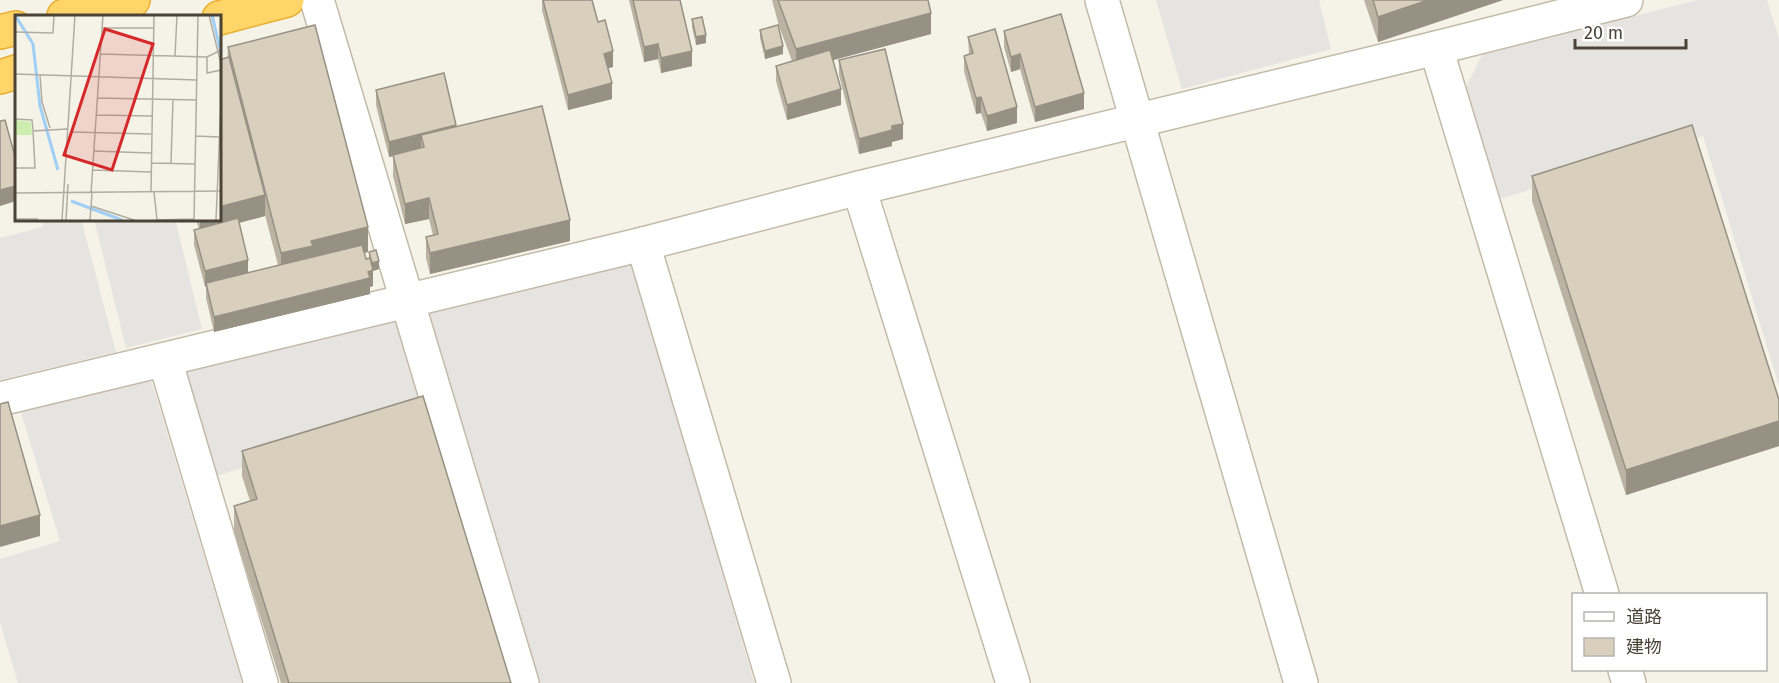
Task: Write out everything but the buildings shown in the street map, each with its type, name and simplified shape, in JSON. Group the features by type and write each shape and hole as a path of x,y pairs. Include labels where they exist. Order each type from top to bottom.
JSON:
{"highway":[{"path":"68,15 134,0"},
{"path":"220,18 287,0"},
{"path":"0,32 15,28"},
{"path":"0,77 15,72"}],"street":[{"path":"317,0 522,683"},
{"path":"1102,0 1301,683"},
{"path":"0,399 643,244 859,188 1626,0"},
{"path":"1436,48 1602,593"},
{"path":"859,188 1013,683"},
{"path":"643,244 774,683"},
{"path":"165,360 261,683"}],"shaded area":[{"path":"1156,0 1319,0 1331,49 1182,89"},
{"path":"1697,0 1767,0 1779,39 1779,386 1703,136 1497,200 1464,91 1482,55"},
{"path":"41,220 81,220 116,352 0,380 0,238 43,227"},
{"path":"94,220 175,220 202,329 126,348"},
{"path":"633,259 754,683 538,683 422,312"},
{"path":"394,316 423,413 216,476 182,371"},
{"path":"149,373 242,683 18,683 0,622 0,559 60,541 21,412"}]}
